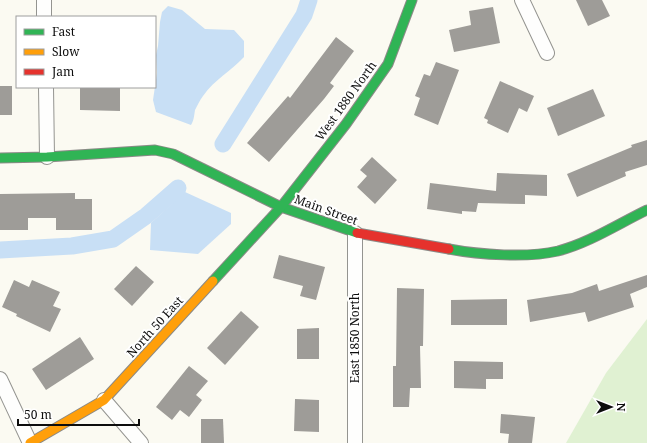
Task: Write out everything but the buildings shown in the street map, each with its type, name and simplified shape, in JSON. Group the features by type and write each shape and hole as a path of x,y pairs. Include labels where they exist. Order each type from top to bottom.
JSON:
{"street":[{"path":"44,0 44,16"},
{"name":"West 1880 North","path":"281,206 346,124 388,64 412,0"},
{"path":"522,0 547,53"},
{"path":"46,88 47,157"},
{"name":"Main Street","path":"0,158 47,157 156,150 174,154 281,206 355,234 469,253 532,255 558,251 582,243 647,210"},
{"name":"North 50 East","path":"30,443 104,400 281,206"},
{"name":"East 1850 North","path":"355,234 355,443"},
{"path":"0,378 30,443"},
{"path":"104,400 142,443"}],"green space":[{"path":"647,319 647,443 566,443 606,373"}],"water":[{"path":"168,6 182,10 205,29 234,30 244,41 244,57 212,85 203,96 195,110 191,125 156,112 153,100 156,88 156,55 162,12"},
{"path":"185,192 231,213 231,224 198,254 150,250 151,223"}],"waterway":[{"path":"223,144 304,15 309,0"},
{"path":"0,250 72,246 113,239 146,216 178,188"}],"traffic: fast":[{"path":"213,281 281,207 346,124 388,64 412,0"},
{"path":"0,158 47,157 155,150 173,154 281,207 357,233"},
{"path":"449,249 504,255 558,251 570,248 592,238 647,210"}],"traffic: slow":[{"path":"30,443 104,400 213,281"}],"traffic: jam":[{"path":"357,233 449,249"}]}
